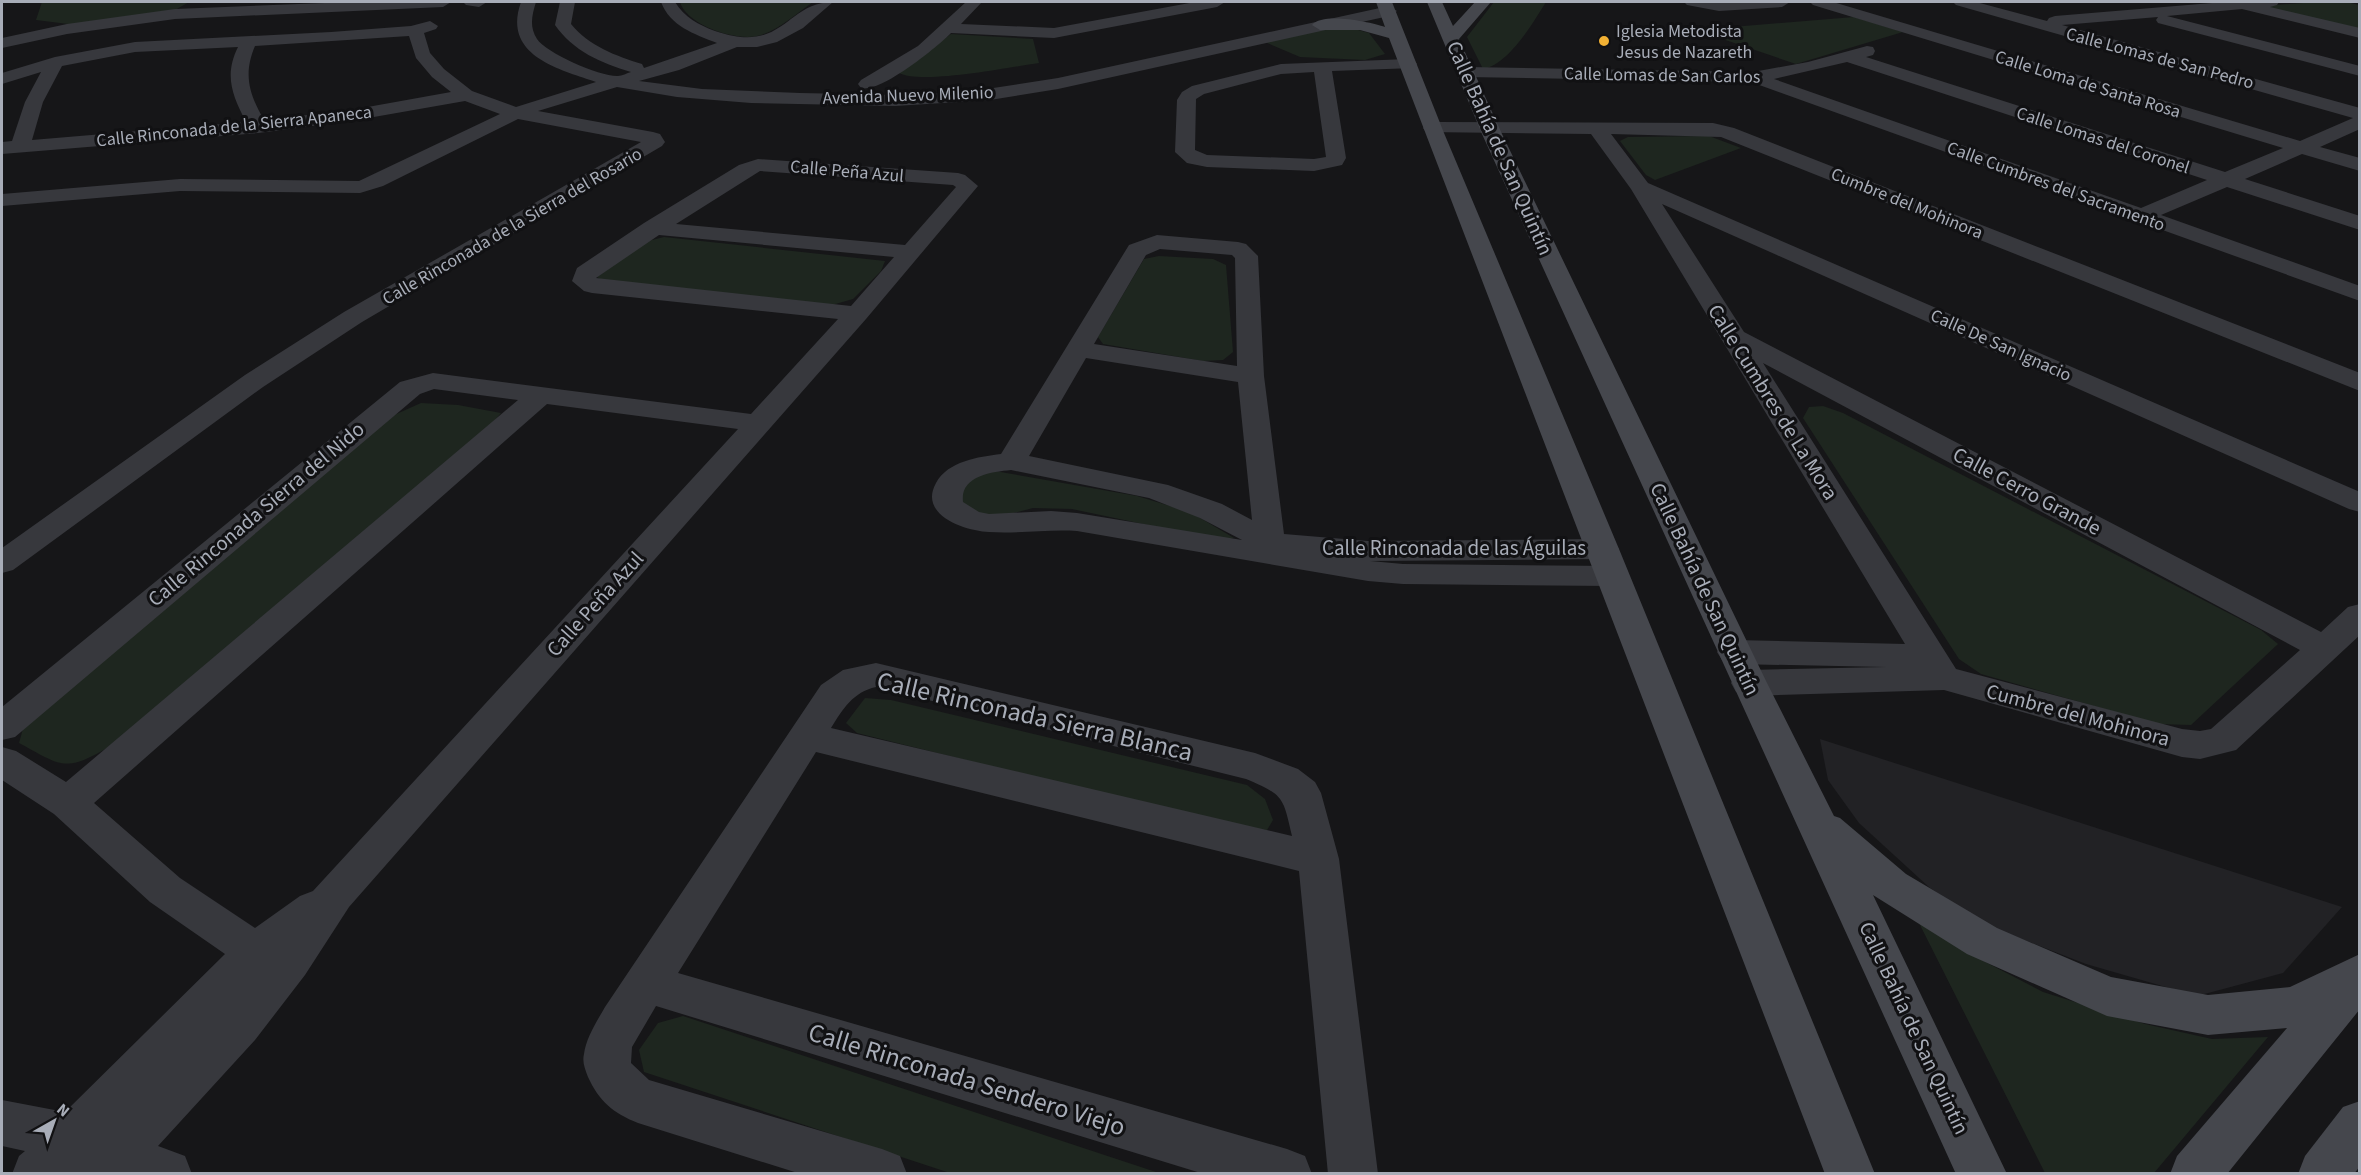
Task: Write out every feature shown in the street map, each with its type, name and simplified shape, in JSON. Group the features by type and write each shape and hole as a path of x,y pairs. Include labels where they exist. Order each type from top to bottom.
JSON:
{"street":[{"path":"175,14 199,2"},
{"path":"2,43 67,29 175,14 443,2"},
{"path":"471,2 478,2"},
{"name":"Avenida Nuevo Milenio","path":"528,2 522,23 525,35 538,50 563,65 606,80 715,96 896,100 966,97 1051,84 1320,25 1391,20"},
{"name":"Avenida Nuevo Milenio","path":"567,2 555,24 600,55 634,67 715,80 867,84 934,84 1011,76 1391,20"},
{"path":"668,2 673,13 685,23 726,40 789,50"},
{"path":"753,45 781,36 826,2"},
{"path":"867,84 924,50 974,2"},
{"path":"1152,2 1188,7"},
{"path":"946,28 1054,33 1217,2"},
{"path":"1450,40 1483,2"},
{"path":"1692,2 1719,6 1782,2"},
{"name":"Calle Loma de Santa Rosa","path":"1818,2 2360,165"},
{"name":"Calle Lomas de San Pedro","path":"1961,2 2360,114"},
{"path":"2032,23 2272,2"},
{"name":"Calle Bahía de San Quintín","path":"1434,3 1467,72 1490,129 1734,652 1982,1173"},
{"path":"2241,5 2360,33"},
{"path":"2141,14 2360,71"},
{"path":"1320,25 1361,25 1391,20"},
{"path":"1322,66 1335,161 1314,165 1207,161 1194,159 1185,152 1186,100 1192,93 1281,69 1322,66 1391,20"},
{"path":"1391,20 1850,1173"},
{"path":"12,23 67,29"},
{"name":"Calle Rinconada de la Sierra del Rosario","path":"2,79 55,62 135,47 421,28 417,34 422,54 438,73 466,95 516,113 653,138 655,142 353,318 254,381 2,562"},
{"name":"Calle Lomas de San Carlos","path":"1467,72 1753,77 1784,73 1923,34"},
{"path":"491,105 654,72 726,40"},
{"path":"2,200 180,185 360,187 376,182 516,113 606,80 634,67 726,40"},
{"path":"249,41 237,78 239,93 258,128"},
{"name":"Calle Lomas del Coronel","path":"1846,56 2360,223"},
{"path":"11,148 55,62"},
{"name":"Calle Cumbres del Sacramento","path":"1753,77 2360,294"},
{"name":"Calle Rinconada de la Sierra Apaneca","path":"11,148 258,128 379,112 466,95"},
{"path":"2141,216 2360,122"},
{"name":"Cumbre del Mohinora","path":"1434,128 1713,129 1735,134 2360,383"},
{"name":"Calle Cumbres de La Mora","path":"1597,129 1641,187 1731,336 1938,667"},
{"name":"Calle Peña Azul","path":"37,1173 96,1155 239,1025 273,957 334,895 857,314 968,187 966,182 958,179 758,165 746,169 590,268 583,277 584,281 592,286 857,314"},
{"name":"Calle De San Ignacio","path":"1641,187 2360,503"},
{"path":"652,228 910,252"},
{"path":"1011,461 1141,246 1156,242 1229,247 1242,251 1246,256 1251,376 1270,548"},
{"name":"Calle Cerro Grande","path":"1731,336 2322,647"},
{"path":"1078,349 1251,376"},
{"name":"Calle Rinconada Sierra del Nido","path":"2,727 410,388 433,381 758,423"},
{"path":"68,803 541,395"},
{"name":"Calle Rinconada de las Águilas","path":"1270,548 1211,510 1157,491 1011,461 991,464 956,477 947,486 945,496 948,506 969,519 989,523 1051,520 1077,522 1270,548 1368,571 1403,574 1607,562"},
{"name":"Cumbre del Mohinora","path":"1734,652 1938,667 2182,743 2200,745 2223,740 2322,647 2360,615"},
{"name":"Cumbre del Mohinora","path":"1749,684 1938,667"},
{"name":"Calle Rinconada Sierra Blanca","path":"882,1173 638,1100 622,1090 608,1067 607,1054 612,1040 647,984 834,693 856,679 876,675 1255,767 1284,779 1301,793 1318,859 1353,1173"},
{"path":"807,736 1318,859"},
{"path":"2,761 68,803 165,890 273,957"},
{"path":"1816,821 1891,886 1982,941 2107,996 2208,1015 2295,1007 2360,974"},
{"path":"2195,1173 2360,974"},
{"name":"Calle Rinconada Sendero Viejo","path":"647,984 1287,1173"},
{"path":"2,1123 96,1155 167,1173"},
{"path":"2323,1173 2360,1124"}],"shaded area":[{"path":"42,2 189,2 175,10 84,26 36,20"},
{"path":"680,2 813,2 775,29 751,37 727,34 702,25 684,10"},
{"path":"1494,2 1546,2 1510,52 1502,60 1483,69 1467,37"},
{"path":"2347,2 2359,5 2359,31 2260,6"},
{"path":"1854,17 1903,32 1796,64 1696,30"},
{"path":"1324,29 1358,30 1369,33 1385,54 1365,60 1300,57 1265,42"},
{"path":"951,34 1033,39 1039,63 944,76 908,76 897,72"},
{"path":"1709,136 1741,148 1655,180 1646,175 1620,141 1628,137"},
{"path":"664,237 885,261 881,271 853,299 832,305 608,284 597,277 648,241"},
{"path":"1159,256 1213,259 1226,265 1233,352 1223,360 1203,361 1103,344 1098,337 1144,259"},
{"path":"421,403 458,405 501,413 489,427 109,747 82,761 63,763 45,757 19,743 24,725 392,416"},
{"path":"1823,406 1843,413 2261,630 2278,644 2191,725 2158,724 1981,674 1959,659 1803,418 1809,407"},
{"path":"989,470 1137,496 1190,512 1234,538 1219,540 1072,509 1033,508 1002,516 974,513 959,505 961,483"},
{"path":"865,698 891,700 1247,785 1265,799 1273,820 1267,830 1235,827 857,733 846,723"},
{"path":"1820,739 2342,907 2283,973 2197,996 2086,964 1986,925 1930,888 1859,823 1828,780"},
{"path":"1918,921 1964,951 2043,992 2145,1024 2212,1039 2268,1037 2154,1173 2045,1173"},
{"path":"683,1016 1159,1173 950,1173 644,1072 639,1050 658,1023"}],"place":[{"name":"Iglesia Metodista Jesus de Nazareth","path":"1604,41"}]}
